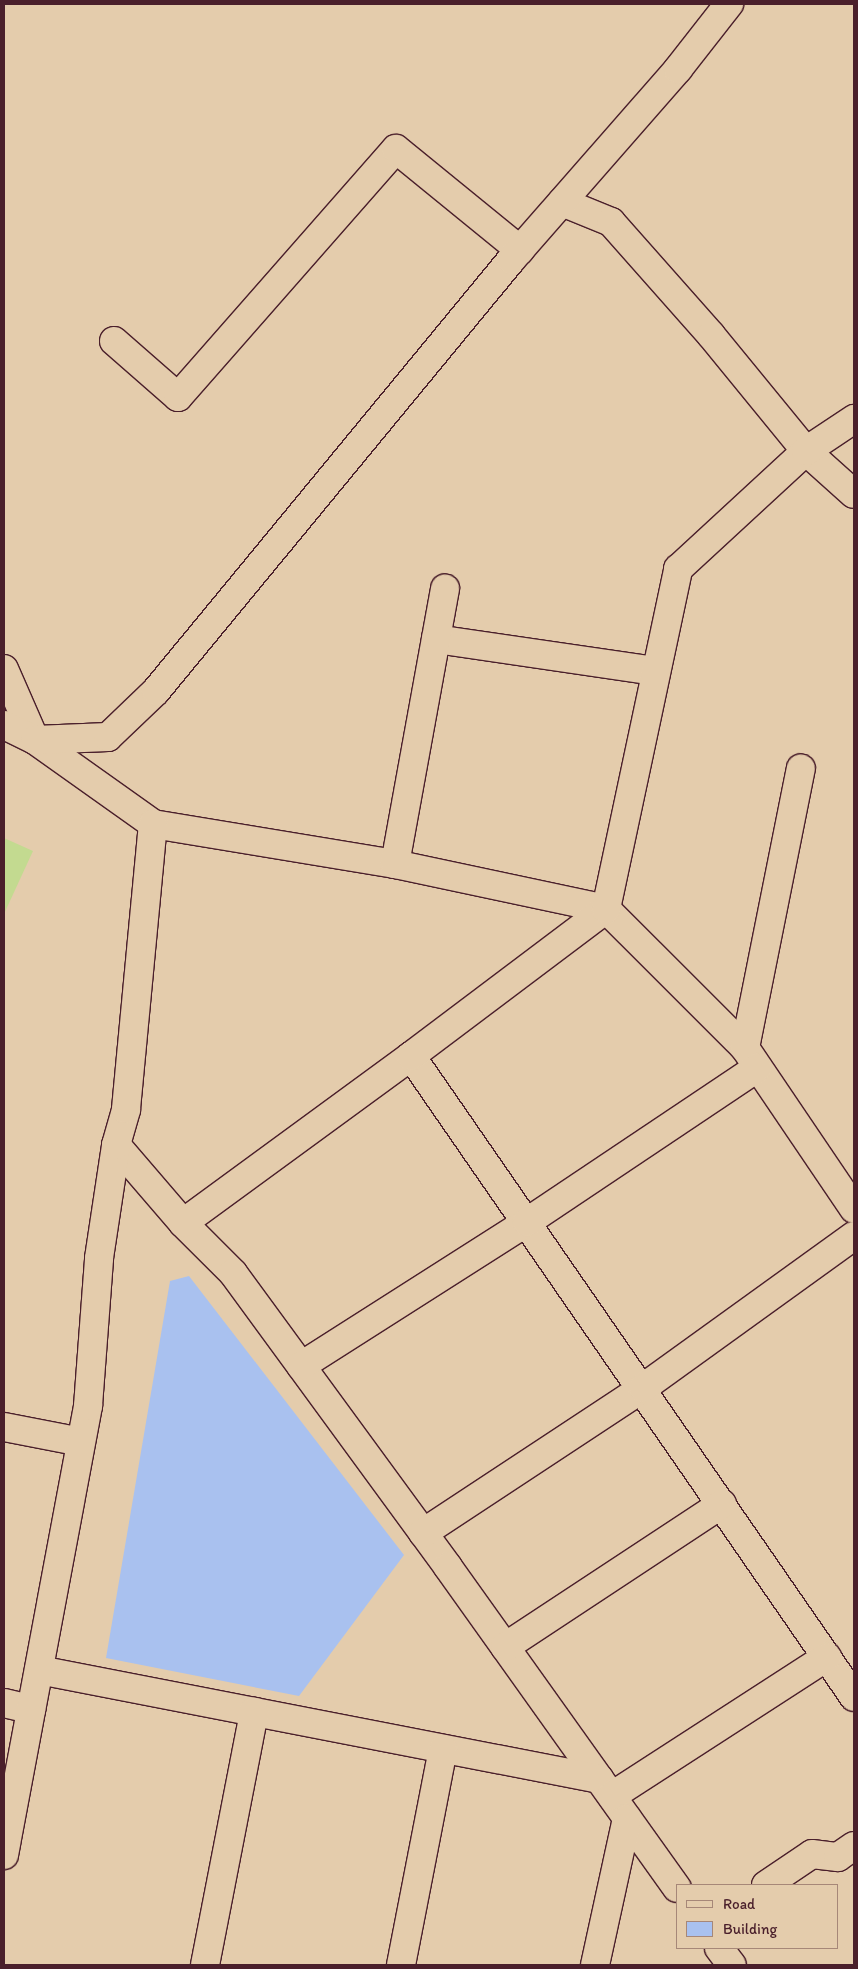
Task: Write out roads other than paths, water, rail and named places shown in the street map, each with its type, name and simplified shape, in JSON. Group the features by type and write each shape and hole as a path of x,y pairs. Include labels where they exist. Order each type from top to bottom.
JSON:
{"street":[{"path":"35,740 108,737 156,691 520,250 678,69 729,4"},
{"path":"114,341 178,397 396,149 520,250"},
{"path":"562,202 611,222 711,335 806,451 854,494"},
{"path":"183,1223 411,1056 606,909 678,569 806,451 854,419"},
{"path":"395,864 445,589"},
{"path":"436,639 656,671"},
{"path":"4,670 35,740"},
{"path":"4,725 35,740 153,824 395,864 606,909 751,1058 854,1209"},
{"path":"301,1366 526,1222 751,1058 801,769"},
{"path":"4,1855 88,1406 99,1258 116,1145 126,1109 153,824"},
{"path":"411,1056 643,1388 854,1697"},
{"path":"116,1145 183,1223 233,1273 423,1533 676,1887"},
{"path":"423,1533 643,1388 854,1236"},
{"path":"4,1427 81,1442"},
{"path":"505,1647 722,1504"},
{"path":"38,1670 443,1749 613,1798 827,1657"},
{"path":"4,1703 31,1709"},
{"path":"205,1965 254,1712"},
{"path":"401,1965 443,1749"},
{"path":"595,1965 613,1798"},
{"path":"767,1884 812,1854 838,1857 854,1846"}]}
